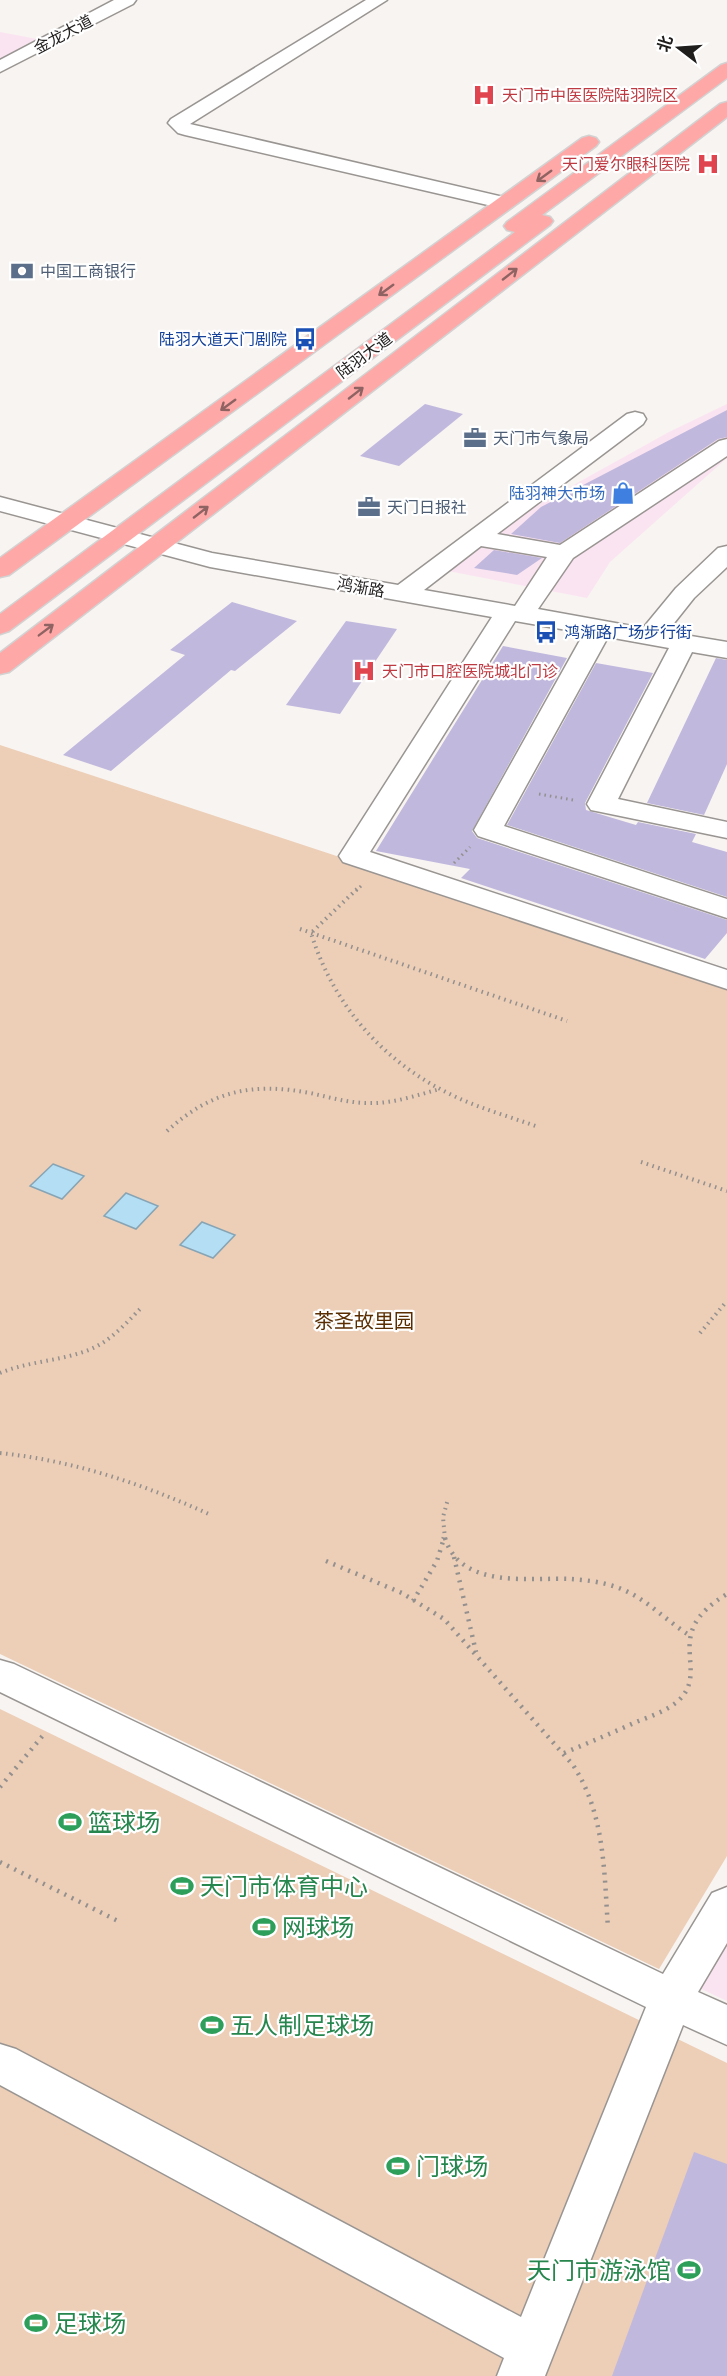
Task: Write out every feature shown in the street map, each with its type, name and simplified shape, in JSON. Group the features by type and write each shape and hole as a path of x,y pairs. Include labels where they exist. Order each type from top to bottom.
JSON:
{"main road":[{"name":"陆羽大道","path":"0,626 109,535 727,69"},
{"name":"陆羽大道","path":"0,605 109,535 727,83"},
{"path":"0,666 727,108"},
{"path":"0,570 606,130"},
{"path":"0,574 109,535 99,590"}],"street":[{"name":"金龙大道","path":"0,67 127,0"},
{"path":"378,0 178,123 185,129 505,203"},
{"path":"402,594 635,418"},
{"path":"727,446 564,553 515,614 353,856 727,980"},
{"name":"鸿渐路","path":"0,504 109,535 210,560 727,650"},
{"path":"476,538 564,553"},
{"path":"649,637 685,593 727,553"},
{"path":"600,628 488,830 727,909"},
{"path":"684,643 601,804 727,830"},
{"path":"0,1675 727,2026"},
{"path":"0,2063 526,2362 671,2000 727,1905"}],"path":[{"path":"511,789 601,804"},
{"path":"434,883 488,830"},
{"path":"311,933 382,866"},
{"path":"300,929 567,1021"},
{"path":"311,933 323,969 352,1016 372,1039 393,1057 419,1077 441,1089 538,1127"},
{"path":"167,1131 179,1118 206,1100 242,1089 284,1089 349,1101 378,1103 441,1089"},
{"path":"641,1162 727,1191"},
{"path":"700,1333 727,1301"},
{"path":"0,1373 35,1360 90,1349 110,1339 142,1307"},
{"path":"0,1454 46,1459 116,1475 212,1515"},
{"path":"448,1499 441,1528 454,1557 476,1653"},
{"path":"413,1601 437,1561 444,1536"},
{"path":"454,1557 472,1568 513,1580 577,1580 620,1588 636,1597 671,1625 689,1635"},
{"path":"326,1561 413,1601 443,1618 476,1653 503,1689 574,1766 587,1790 596,1817 601,1847 611,1971"},
{"path":"564,1753 638,1723 678,1701 692,1678 687,1650 689,1635 699,1613 727,1594"},
{"path":"0,1787 67,1707"},
{"path":"0,1862 120,1922"}],"shaded area":[{"path":"0,32 37,39 0,59"},
{"name":"陆羽神大市场","path":"727,404 727,458 610,562 587,598 443,570 496,528 669,432"},
{"path":"727,1931 727,2001 695,1986"}],"green space":[{"name":"茶圣故里园","path":"0,745 727,985 727,1856 659,1969 0,1654"},
{"name":"天门市体育中心","path":"0,1709 727,2063 727,2376 0,2376"}],"water":[{"path":"53,1164 84,1176 62,1199 30,1186"},
{"path":"126,1193 158,1206 136,1229 104,1216"},
{"path":"202,1222 235,1235 213,1258 180,1245"}],"building":[{"path":"425,404 463,414 399,466 360,456"},
{"path":"727,410 727,437 718,439 560,543 511,534 541,507"},
{"path":"494,550 542,558 517,575 474,568"},
{"path":"232,602 297,621 235,671 231,670 111,771 63,755 185,655 170,650"},
{"path":"346,621 397,629 340,714 286,705"},
{"path":"503,646 567,658 472,831 477,838 727,920 727,933 705,959 461,878 470,869 376,851"},
{"path":"716,658 727,660 727,764 704,815 647,803"},
{"path":"596,663 653,673 585,803 586,810 636,825 638,822 696,834 692,842 727,852 727,897 507,825"},
{"name":"天门市游泳馆","path":"694,2152 727,2164 727,2376 612,2376"}],"place":[{"name":"天门市中医医院陆羽院区","path":"484,95"},
{"name":"天门爱尔眼科医院","path":"708,164"},
{"name":"中国工商银行","path":"22,271"},
{"name":"陆羽大道天门剧院","path":"305,339"},
{"name":"天门市气象局","path":"475,438"},
{"name":"陆羽神大市场","path":"623,493"},
{"name":"天门日报社","path":"369,507"},
{"name":"鸿渐路广场步行街","path":"546,632"},
{"name":"天门市口腔医院城北门诊","path":"364,671"},
{"name":"篮球场","path":"70,1822"},
{"name":"天门市体育中心","path":"182,1886"},
{"name":"网球场","path":"264,1927"},
{"name":"五人制足球场","path":"212,2025"},
{"name":"门球场","path":"398,2166"},
{"name":"天门市游泳馆","path":"689,2270"},
{"name":"足球场","path":"36,2323"}]}
